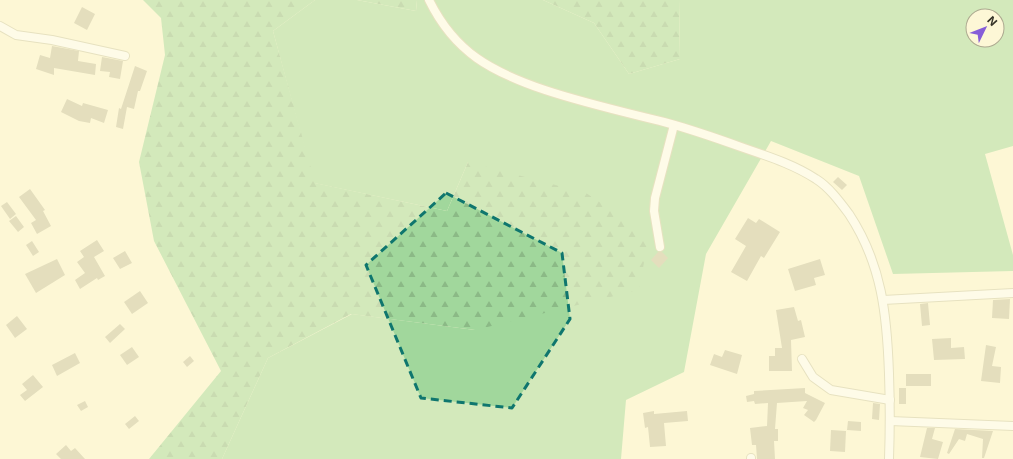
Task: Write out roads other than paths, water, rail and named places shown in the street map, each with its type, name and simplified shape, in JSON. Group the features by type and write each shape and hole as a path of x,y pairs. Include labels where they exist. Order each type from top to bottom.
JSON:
{"street":[{"path":"429,0 446,28 463,46 481,62 502,74 586,103 674,125 774,158 799,169 818,180 834,195 856,226 876,268 883,300 886,320 890,400 889,459"},
{"path":"0,26 16,35 52,40 126,56"},
{"path":"660,247 654,211 655,198 674,125"},
{"path":"883,300 1013,293"},
{"path":"802,359 813,377 830,390 890,400"},
{"path":"890,421 1013,426"}]}
